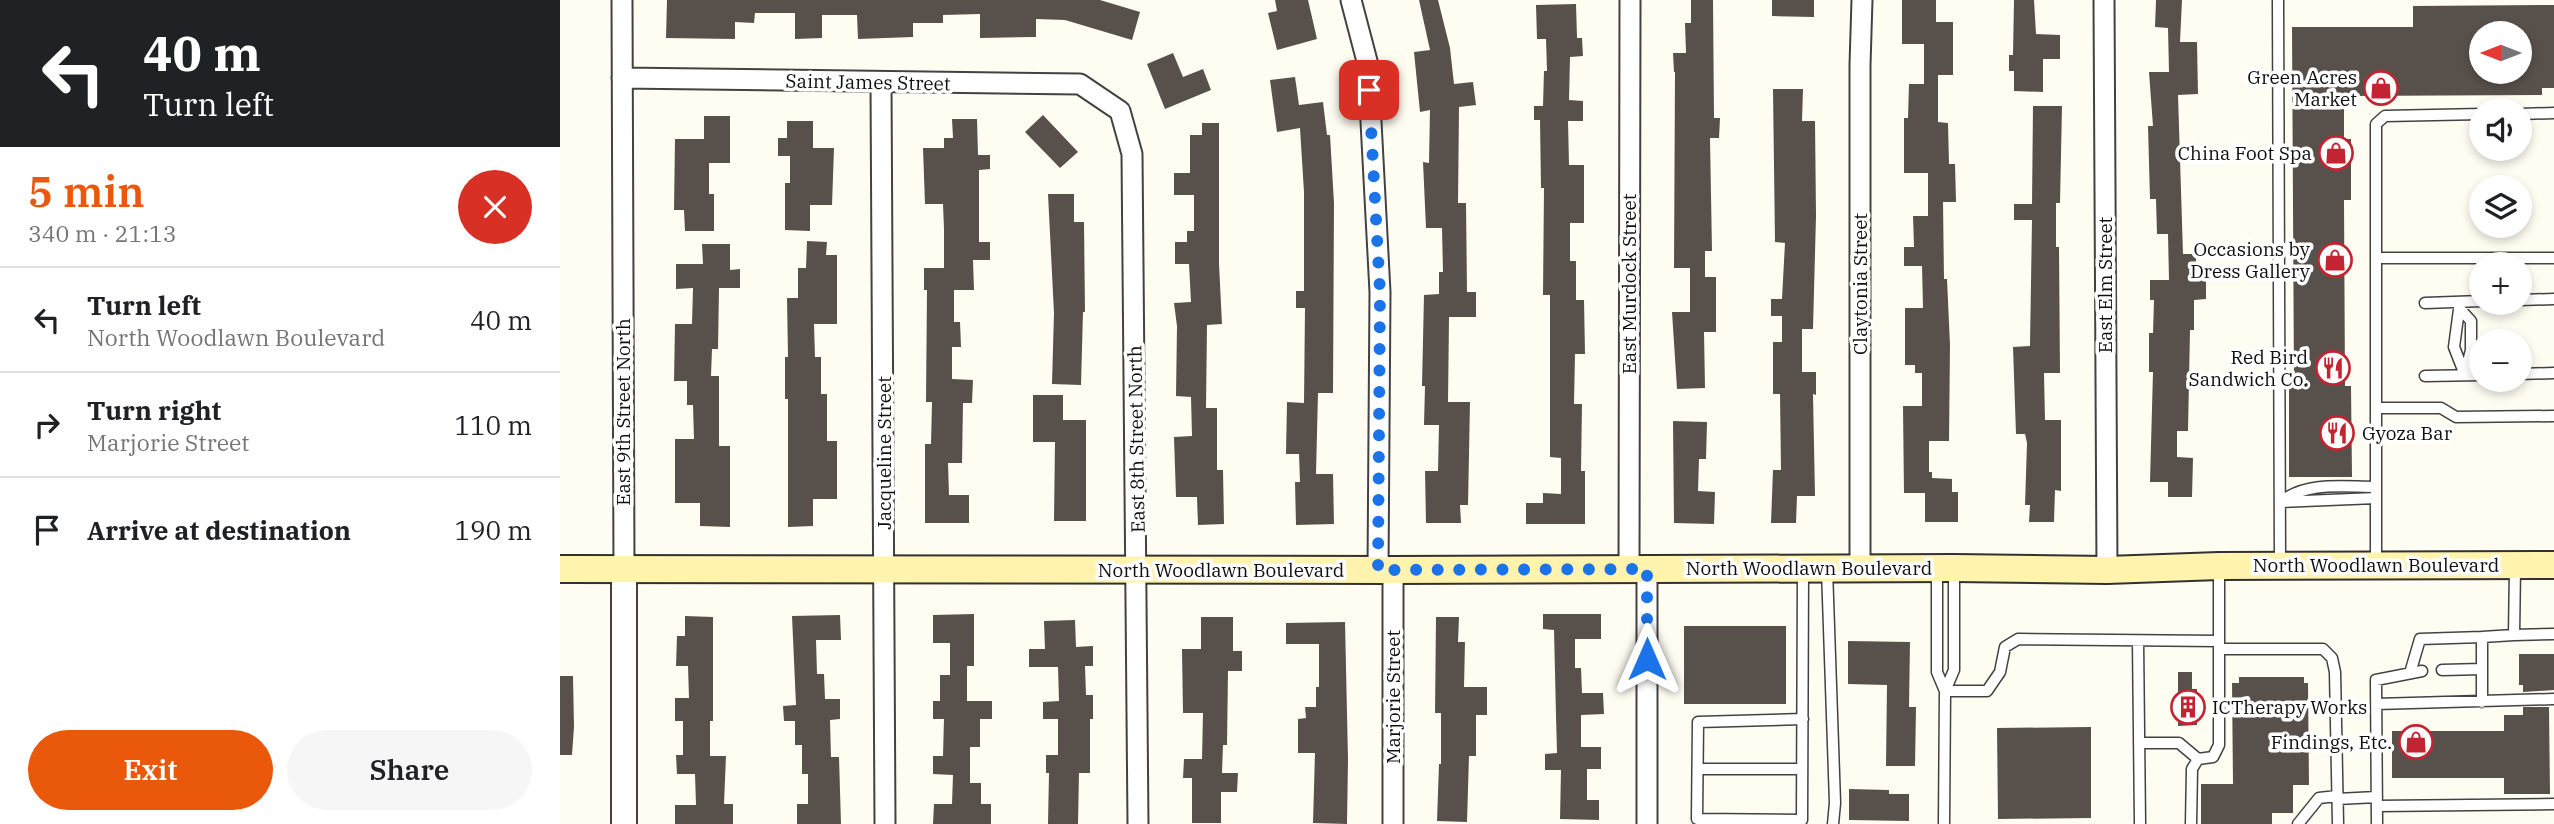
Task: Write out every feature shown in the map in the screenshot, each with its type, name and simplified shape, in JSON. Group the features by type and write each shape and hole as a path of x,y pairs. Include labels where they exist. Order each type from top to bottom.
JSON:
{"main road":[{"name":"North Woodlawn Boulevard","path":"560,569 2107,570 2219,566 2554,565"}],"street":[{"name":"East 9th Street North","path":"622,0 624,824"},
{"name":"Marjorie Street","path":"1351,0 1368,65 1380,292 1393,824"},
{"name":"East Murdock Street","path":"1630,0 1638,569 1647,824"},
{"name":"Claytonia Street","path":"1860,568 1862,0"},
{"name":"East Elm Street","path":"2104,0 2107,570"},
{"name":"Saint James Street","path":"622,78 1080,85 1109,104"},
{"name":"Jacqueline Street","path":"881,83 885,824"},
{"name":"East 8th Street North","path":"1109,104 1120,111 1132,155 1138,824"}],"lane":[{"path":"2278,0 2280,566"},
{"path":"2532,114 2554,113"},
{"path":"2376,565 2376,124 2385,116 2469,114"},
{"path":"2376,258 2554,258"},
{"path":"2532,300 2554,299"},
{"path":"2426,303 2460,306 2469,304"},
{"path":"2460,306 2454,346 2465,375"},
{"path":"2460,306 2470,321 2470,350 2465,375"},
{"path":"2532,374 2554,373"},
{"path":"2426,376 2469,375"},
{"path":"2376,408 2441,408 2456,417 2554,416"},
{"path":"2280,502 2376,493"},
{"path":"2514,635 2515,565"},
{"path":"2139,743 2179,743 2198,759 2213,757 2219,745 2219,566"},
{"path":"1802,719 1698,722 1697,819 1802,820 1802,719 1815,568"},
{"path":"1815,568 1835,803 1833,824"},
{"path":"1945,691 1937,672 1946,568"},
{"path":"1944,824 1945,691 1954,670 1946,568"},
{"path":"2410,673 2420,639 2554,634"},
{"path":"2482,637 2482,702"},
{"path":"1945,691 1987,691 2000,672 2005,647 2018,639 2138,640 2323,649 2332,658 2335,672 2338,824"},
{"path":"2138,640 2140,824"},
{"path":"2442,670 2482,668"},
{"path":"2377,824 2376,680 2421,671"},
{"path":"2376,704 2554,699"},
{"path":"2191,824 2192,769 2198,759"},
{"path":"1698,769 1802,769"},
{"path":"2298,824 2319,798 2337,797 2377,802 2554,804"}],"building":[{"path":"667,0 1100,0 1140,12 1132,40 1065,20 1036,19 1036,37 980,38 980,14 943,15 943,23 913,23 913,37 858,39 857,15 822,15 822,38 795,39 795,13 755,13 754,23 735,22 735,39 666,38"},
{"path":"1275,0 1308,0 1317,39 1277,50 1268,13 1277,11"},
{"path":"1419,0 1438,0 1450,48 1454,84 1473,82 1476,105 1459,107 1458,203 1466,203 1467,292 1476,292 1476,317 1449,317 1448,402 1470,402 1468,505 1460,505 1461,523 1426,523 1425,471 1438,471 1439,425 1424,425 1424,295 1439,294 1439,272 1443,272 1442,228 1426,228 1423,162 1429,163 1430,110 1420,112 1414,52 1430,50"},
{"path":"1691,0 1713,0 1714,118 1720,118 1719,138 1710,138 1712,251 1705,251 1705,277 1716,277 1716,332 1704,332 1705,388 1677,389 1672,312 1690,312 1690,268 1674,268 1673,53 1686,53 1685,23 1691,23"},
{"path":"1772,0 1814,0 1814,17 1772,16"},
{"path":"1902,0 1936,0 1936,22 1953,22 1953,75 1938,75 1938,122 1948,123 1949,164 1955,164 1956,202 1943,202 1944,279 1947,279 1950,345 1949,441 1929,441 1929,472 1932,472 1932,478 1952,479 1952,492 1958,492 1958,522 1925,522 1925,493 1904,493 1903,406 1922,406 1922,373 1915,373 1915,365 1905,365 1905,308 1923,308 1922,266 1904,266 1904,247 1914,247 1913,216 1928,216 1928,173 1904,173 1904,118 1908,118 1909,84 1924,84 1924,44 1902,44"},
{"path":"2014,0 2034,0 2036,34 2060,35 2060,59 2043,59 2043,92 2014,91 2014,71 2009,71 2009,55 2013,55"},
{"path":"2156,0 2182,0 2180,42 2197,42 2198,94 2178,95 2183,254 2196,254 2196,273 2206,273 2206,299 2194,300 2194,330 2190,330 2188,431 2177,431 2177,457 2193,458 2192,497 2168,497 2168,482 2150,482 2153,372 2149,372 2149,333 2153,333 2154,300 2150,300 2150,280 2169,280 2168,234 2157,234 2156,199 2150,199 2148,126 2153,126 2149,72 2169,72 2168,28 2155,27"},
{"path":"1576,4 1577,38 1582,38 1583,56 1570,57 1569,100 1583,101 1583,121 1568,121 1569,165 1584,165 1584,223 1570,223 1570,261 1576,261 1576,300 1584,300 1585,354 1575,354 1574,404 1582,404 1581,471 1585,471 1585,524 1526,524 1526,503 1543,503 1543,493 1561,494 1561,458 1550,457 1550,295 1543,295 1544,188 1541,188 1540,120 1534,120 1534,106 1543,106 1544,71 1547,71 1546,39 1537,39 1536,5"},
{"path":"2554,5 2554,88 2542,88 2542,95 2344,96 2344,139 2351,139 2351,200 2344,200 2345,386 2351,386 2352,477 2289,477 2289,384 2294,384 2292,27 2413,27 2413,6"},
{"path":"1173,53 1183,77 1203,69 1211,90 1165,109 1147,64"},
{"path":"1295,77 1299,105 1323,102 1327,135 1330,135 1334,203 1333,393 1318,393 1316,474 1333,474 1334,524 1296,525 1295,482 1300,482 1299,454 1286,454 1287,402 1304,403 1305,308 1296,308 1296,291 1304,291 1304,192 1300,128 1277,132 1270,80"},
{"path":"1773,89 1803,89 1802,121 1815,121 1813,329 1802,329 1802,372 1816,372 1816,395 1813,394 1815,496 1797,496 1796,523 1771,523 1773,470 1781,470 1780,394 1773,394 1773,342 1782,342 1782,316 1771,316 1771,299 1782,299 1785,243 1775,242"},
{"path":"2033,106 2062,106 2060,203 2056,203 2060,373 2044,373 2045,420 2061,420 2061,491 2055,490 2054,522 2029,522 2030,505 2025,505 2027,443 2025,434 2016,434 2013,347 2030,346 2032,220 2014,220 2014,204 2032,204"},
{"path":"1043,115 1078,152 1060,168 1025,132"},
{"path":"704,116 730,116 730,163 709,163 709,194 714,194 714,231 685,231 684,210 674,210 675,139 704,139"},
{"path":"952,119 977,119 978,155 990,155 990,169 979,170 979,242 990,242 990,260 973,260 974,290 954,290 954,322 960,322 961,347 952,347 952,379 973,380 972,403 963,403 962,463 948,463 949,495 969,495 969,523 925,523 925,444 931,444 932,402 926,402 927,290 924,290 924,268 944,268 944,229 943,204 925,204 923,148 944,148 944,138 953,138"},
{"path":"787,121 813,121 813,148 834,148 832,205 810,205 810,231 785,230 785,183 790,183 790,156 778,156 778,138 787,138"},
{"path":"1202,123 1219,123 1219,264 1222,324 1207,325 1206,408 1217,408 1217,470 1223,470 1224,524 1198,525 1197,497 1176,497 1174,437 1192,436 1191,397 1176,396 1177,326 1174,303 1191,302 1189,264 1175,264 1175,242 1187,242 1187,231 1194,231 1194,195 1174,195 1174,173 1190,173 1190,135 1202,135"},
{"path":"1048,194 1074,194 1074,222 1084,222 1085,312 1081,385 1052,384 1054,313"},
{"path":"807,241 827,242 826,255 837,255 837,324 814,324 815,357 821,357 821,394 827,394 827,441 837,441 837,499 813,499 813,526 788,527 788,399 785,399 785,357 788,357 787,298 798,298 798,268 806,268"},
{"path":"702,244 730,244 730,270 740,269 740,288 719,288 718,349 712,349 711,376 719,376 719,446 730,446 730,527 700,526 700,503 675,503 675,439 694,439 693,405 687,405 687,381 674,381 675,324 692,324 693,288 676,289 676,264 703,264"},
{"path":"1033,395 1063,395 1063,420 1086,420 1086,521 1054,521 1055,442 1033,442"},
{"path":"1673,421 1707,422 1706,459 1699,459 1698,491 1715,492 1714,524 1674,523"},
{"path":"974,614 974,666 967,666 967,701 992,701 992,719 980,719 980,747 970,747 970,783 981,783 981,804 991,804 991,824 933,824 934,804 952,804 953,775 933,774 933,756 943,756 944,719 933,719 933,701 940,701 940,675 950,675 950,643 933,643 933,615"},
{"path":"1543,614 1601,614 1601,639 1575,639 1575,668 1581,668 1582,693 1603,693 1604,714 1581,715 1581,747 1601,747 1601,769 1587,769 1587,800 1599,800 1599,820 1560,819 1561,770 1545,770 1545,754 1557,753 1554,630 1543,629"},
{"path":"840,615 841,640 816,640 817,674 824,674 825,699 840,699 840,719 830,720 831,757 839,757 841,824 797,824 797,804 808,804 808,774 802,774 802,745 795,745 795,721 784,721 783,706 796,705 792,616"},
{"path":"685,616 713,617 713,721 710,721 710,756 726,756 724,804 733,804 733,824 675,824 675,805 696,805 695,774 677,774 676,755 683,755 683,721 675,721 675,698 689,698 688,666 676,666 677,636 685,636"},
{"path":"1201,617 1233,617 1233,651 1242,651 1242,671 1228,671 1227,745 1223,745 1222,773 1238,773 1237,792 1221,792 1221,823 1192,823 1192,778 1183,778 1184,759 1202,759 1203,713 1183,713 1182,649 1201,649"},
{"path":"1436,617 1459,617 1458,642 1465,642 1464,687 1487,687 1487,715 1476,715 1476,756 1469,756 1467,822 1437,821 1441,713 1435,713"},
{"path":"1075,620 1076,647 1093,646 1093,666 1085,666 1086,695 1093,695 1090,773 1079,773 1078,824 1048,824 1049,773 1046,773 1046,755 1058,755 1058,719 1043,719 1043,702 1059,701 1058,667 1029,667 1029,649 1045,649 1044,621"},
{"path":"1345,622 1347,824 1313,823 1315,753 1298,753 1298,719 1306,718 1305,707 1316,707 1319,644 1286,644 1286,623"},
{"path":"1684,626 1786,626 1786,704 1684,704"},
{"path":"1848,641 1910,642 1909,707 1916,707 1915,766 1886,766 1887,685 1848,684"},
{"path":"2519,654 2554,654 2554,690 2523,692 2523,685 2519,685"},
{"name":"ICTherapy Works","path":"2178,672 2192,672 2192,689 2197,689 2197,725 2178,726"},
{"path":"560,676 573,676 572,755 560,755"},
{"path":"2239,677 2304,677 2304,683 2308,683 2309,785 2293,785 2293,813 2272,813 2272,824 2201,824 2201,784 2233,784 2232,683 2239,683"},
{"path":"2523,707 2549,707 2550,794 2504,794 2504,778 2392,778 2392,731 2504,731 2504,715 2523,715"},
{"path":"2091,727 2091,818 1998,819 1997,728"},
{"path":"1849,789 1889,790 1889,794 1909,794 1909,821 1849,820"}],"place":[{"name":"Green Acres Market","path":"2381,88"},
{"name":"China Foot Spa","path":"2336,153"},
{"name":"Occasions by Dress Gallery","path":"2335,260"},
{"name":"Red Bird Sandwich Co.","path":"2333,368"},
{"name":"Gyoza Bar","path":"2337,433"},
{"name":"ICTherapy Works","path":"2188,707"},
{"name":"Findings, Etc.","path":"2416,742"}],"route":[{"path":"1369,90 1380,292 1378,570 1647,569 1647,659"}]}
